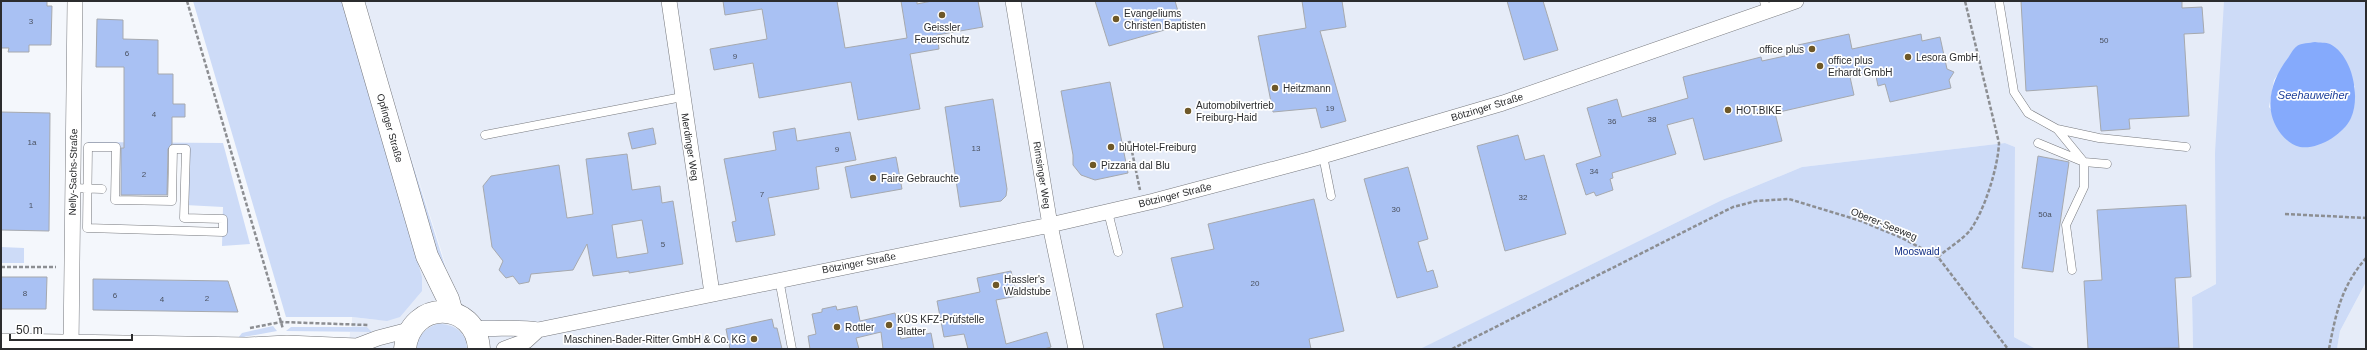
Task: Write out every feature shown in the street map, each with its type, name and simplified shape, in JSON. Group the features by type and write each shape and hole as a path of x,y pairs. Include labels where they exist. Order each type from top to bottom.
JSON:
{"main road":[{"name":"Opfinger Straße","path":"353,1 427,256 448,299 452,313"},
{"name":"Opfinger Straße","path":"413,332 429,299 427,256"},
{"path":"413,332 437,311 452,313 473,328 478,349"}],"street":[{"name":"Nelly-Sachs-Straße","path":"71,346 71,267 80,188 75,1"},
{"name":"Merdinger Weg","path":"668,1 712,293"},
{"name":"Rimsinger Weg","path":"1013,1 1050,225 1076,349"},
{"name":"Bötzinger Straße","path":"473,328 493,330 518,327 538,330 779,279 1050,225 1143,204 1323,156 1503,103 1766,6 1796,1"},
{"name":"Bötzinger Straße","path":"504,349 526,341 538,330"},
{"path":"1,341 71,346 247,345 287,342 361,347 378,338 413,332"}],"lane":[{"path":"1998,1 2014,92 2028,113 2056,129 2099,138 2186,147"},
{"path":"485,135 682,97"},
{"path":"2056,129 2084,162 2084,187 2066,225 2072,270"},
{"path":"2038,143 2084,162 2107,164"},
{"path":"88,146 116,147 115,200 172,202 173,149 186,149 184,218 223,220 223,232 87,228 80,188 88,146"},
{"path":"1323,156 1331,196"},
{"path":"80,188 102,189"},
{"path":"1108,212 1118,252"},
{"path":"779,279 792,349"}],"path":[{"path":"187,1 281,322"},
{"path":"1938,257 1971,229 1988,190 1998,160 1999,143 1965,1"},
{"path":"1122,144 1130,142 1143,204"},
{"name":"Oberer-Seeweg","path":"1452,349 1732,207 1756,201 1789,199 1861,221 1902,238 1938,257 2008,349"},
{"path":"2285,214 2366,218"},
{"path":"2329,349 2340,299 2356,270 2366,258"},
{"path":"1,267 71,267"},
{"path":"247,329 281,322 372,326"}],"shaded area":[{"path":"343,1 2226,1 2216,284 2192,297 2193,349 2036,349 2014,337 2015,147 2005,143 1802,167 1722,200 1421,349 467,349 468,347 349,349 350,332 372,332 367,327 352,327 352,317 378,320","holes":["399,118 441,250 452,288"]},
{"path":"2366,282 2366,349 2337,349 2340,331"}],"green space":[{"path":"193,1 343,1 422,277 422,291 400,317 387,321 352,317 286,317"},
{"path":"2224,1 2366,1 2366,282 2340,331 2337,349 2193,349 2192,297 2216,284 2215,153","holes":["2297,46 2355,86 2353,110 2347,124 2337,135 2316,144 2301,147 2269,107 2274,80"]},
{"path":"398,118 452,288 446,282 395,119"},
{"path":"88,142 223,143 250,244 222,246 223,207 185,205 186,149 88,147"},
{"name":"Mooswald","path":"2005,143 2015,147 2014,337 2036,349 1420,349 1722,200 1802,167"},
{"path":"1,247 24,248 24,263 1,263"},
{"path":"437,324 454,327 462,333 465,338 467,349 416,349 418,340 422,334"},
{"path":"273,326 277,331 238,338 242,333"},
{"path":"291,327 367,327 372,332 286,331"}],"water":[{"name":"Seehauweiher","path":"2315,42 2330,44 2338,49 2344,57 2349,66 2355,88 2354,109 2348,124 2330,140 2315,146 2300,147 2287,140 2275,125 2270,105 2271,95 2277,76 2294,49 2301,44"}],"building":[{"path":"1,1 47,1 47,6 52,6 51,45 29,45 29,52 8,52 9,48 1,48"},
{"path":"723,1 837,1 845,48 907,38 901,1 917,1 917,4 932,1 978,1 983,27 937,35 939,49 910,54 920,109 858,120 851,82 759,98 753,63 714,70 710,49 767,39 762,9 725,15"},
{"path":"1095,1 1175,1 1182,25 1109,46"},
{"path":"1302,1 1342,1 1346,27 1320,31 1346,121 1321,128 1316,108 1273,112 1258,36 1306,28"},
{"path":"1507,1 1543,1 1558,50 1524,60"},
{"path":"2021,1 2182,1 2182,8 2202,7 2204,33 2184,34 2189,116 2129,119 2130,129 2101,131 2097,86 2026,91"},
{"path":"97,19 123,20 123,39 158,40 158,74 173,74 173,104 185,104 185,117 172,117 172,144 168,149 167,195 121,195 121,148 124,148 124,67 96,67"},
{"path":"1849,34 1852,49 1921,34 1922,41 1940,37 1947,69 1954,72 1949,80 1951,88 1890,102 1885,84 1878,86 1875,71 1850,77 1854,95 1775,113 1782,141 1704,160 1693,118 1667,125 1676,154 1612,173 1613,178 1610,179 1613,190 1596,196 1594,192 1586,195 1576,164 1601,156 1587,108 1617,99 1622,117 1688,98 1683,77 1761,57 1762,61 1799,53 1798,45"},
{"path":"1110,82 1128,173 1095,180 1081,175 1073,165 1073,155 1061,91"},
{"path":"993,99 1007,189 1006,196 1001,201 960,207 945,107"},
{"path":"1,112 50,113 49,231 1,230"},
{"path":"653,128 656,144 632,149 628,133"},
{"path":"795,128 797,141 850,132 856,160 816,167 819,189 768,198 775,235 736,242 732,222 736,221 724,159 776,150 773,132"},
{"path":"1518,135 1525,160 1544,155 1566,234 1505,251 1477,146"},
{"path":"627,154 632,190 660,186 662,203 673,201 683,264 629,273 629,271 593,276 587,244 573,270 531,274 529,282 519,284 513,276 506,278 499,270 503,261 492,247 483,186 491,176 559,165 567,218 593,214 586,159","holes":["642,220 648,253 617,258 612,225"]},
{"path":"2038,156 2069,162 2053,272 2022,268"},
{"path":"896,157 902,189 851,198 845,167"},
{"path":"1408,167 1428,239 1418,242 1427,272 1433,270 1438,287 1397,298 1364,179"},
{"path":"1314,199 1344,331 1309,339 1311,349 1164,349 1156,314 1183,307 1171,258 1214,249 1208,224"},
{"path":"2186,205 2191,277 2175,278 2179,348 2088,349 2084,281 2102,280 2097,210"},
{"path":"1011,271 1017,296 996,300 1006,344 1047,332 1051,347 1044,349 968,349 964,334 944,337 937,301 980,292 977,278"},
{"path":"1,277 47,277 46,309 1,309"},
{"path":"93,279 228,281 238,312 93,310"},
{"path":"836,306 837,310 857,306 860,321 895,313 901,339 931,333 934,349 883,349 881,332 856,338 859,349 810,349 808,336 816,334 812,314 822,312 822,309"},
{"name":"Maschinen-Bader-Ritter GmbH & Co. KG","path":"772,319 774,328 777,328 782,349 730,349 726,329"}],"place":[{"name":"Geissler Feuerschutz","path":"942,15"},
{"name":"Evangeliums Christen Baptisten","path":"1116,19"},
{"name":"office plus","path":"1812,49"},
{"name":"Lesora GmbH","path":"1908,57"},
{"name":"office plus Erhardt GmbH","path":"1820,66"},
{"name":"Heitzmann","path":"1275,88"},
{"name":"HOT.BIKE","path":"1728,110"},
{"name":"Automobilvertrieb Freiburg-Haid","path":"1188,111"},
{"name":"bluHotel-Freiburg","path":"1111,147"},
{"name":"Pizzaria dal Blu","path":"1093,165"},
{"name":"Faire Gebrauchte","path":"873,178"},
{"name":"Hassler's Waldstube","path":"996,285"},
{"name":"KÜS KFZ-Prüfstelle Blatter","path":"889,325"},
{"name":"Rottler","path":"837,327"},
{"name":"Maschinen-Bader-Ritter GmbH & Co. KG","path":"754,339"}]}
